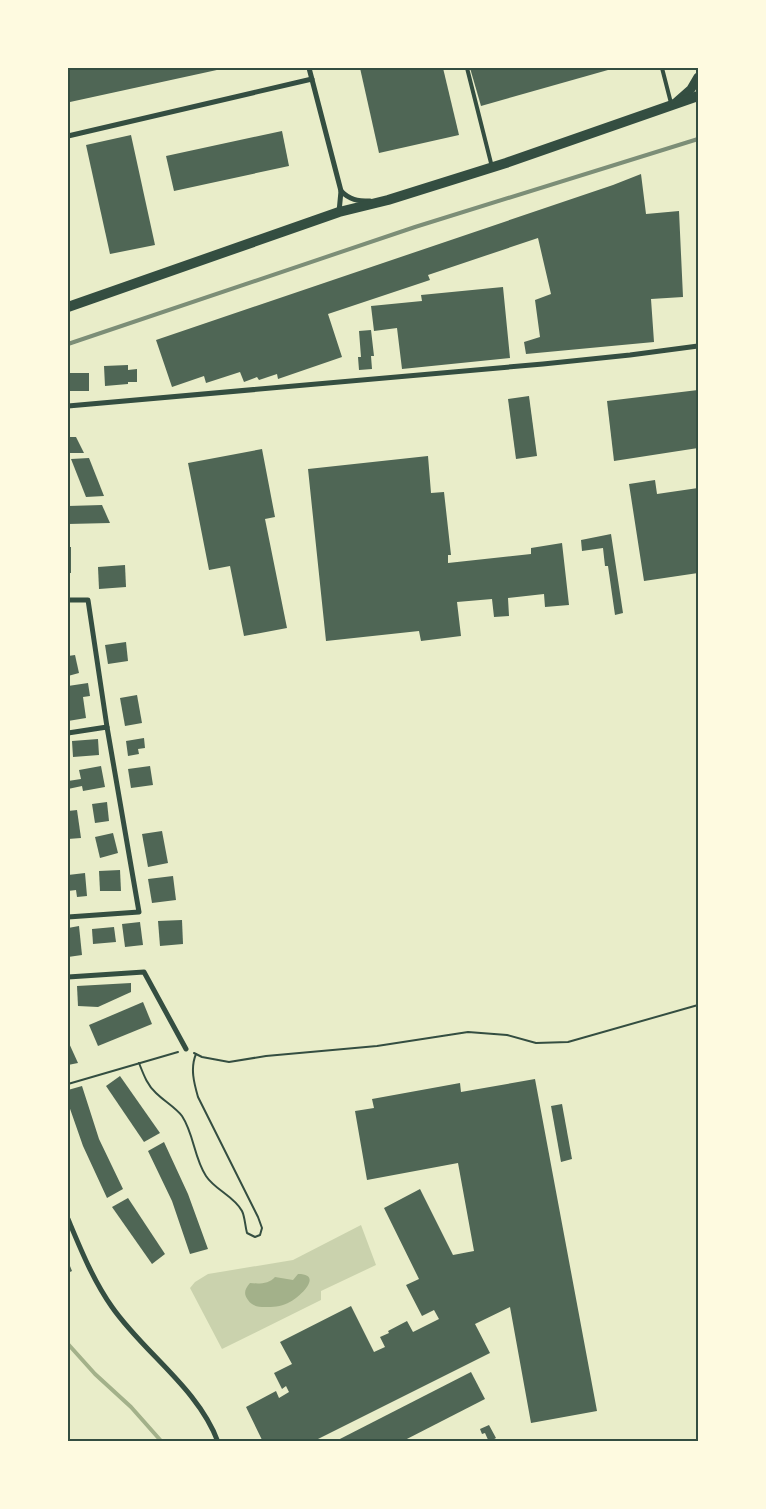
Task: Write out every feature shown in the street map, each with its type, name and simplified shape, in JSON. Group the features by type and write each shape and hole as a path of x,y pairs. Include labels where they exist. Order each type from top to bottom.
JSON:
{"main road":[{"path":"68,307 339,212 388,200 492,167 698,96"}],"street":[{"path":"309,68 341,191 339,212"},
{"path":"672,105 691,89 698,77"},
{"path":"68,136 312,80"},
{"path":"341,191 349,198 358,201 388,200"},
{"path":"68,406 543,364 698,346"},
{"path":"68,600 88,600 138,912 68,917"},
{"path":"68,733 107,727"},
{"path":"68,977 144,972 186,1049"},
{"path":"68,1219 88,1268 113,1308 194,1399 218,1442"}],"lane":[{"path":"467,68 492,167"},
{"path":"662,68 672,105"}],"path":[{"path":"68,1084 186,1049 196,1054 229,1062 266,1056 378,1046 468,1032 507,1035 536,1043 568,1042 698,1005"},
{"path":"139,1063 145,1078 154,1092 180,1114 184,1120 188,1127 197,1160 206,1178 242,1211 247,1233 255,1237 260,1235 262,1228 258,1217 198,1098 193,1071 196,1054"}],"shaded area":[{"path":"361,1225 376,1265 321,1291 321,1300 222,1349 190,1288 195,1282 208,1274 293,1260"},
{"path":"298,1274 306,1275 309,1278 309,1282 298,1297 288,1303 260,1307 251,1304 246,1298 245,1291 250,1283 267,1282 275,1277 293,1280"}],"building":[{"path":"68,68 226,68 70,102"},
{"path":"360,68 443,68 459,135 379,153"},
{"path":"470,68 615,68 481,106"},
{"path":"282,131 289,166 174,191 166,156"},
{"path":"131,135 155,245 110,254 86,145"},
{"path":"641,174 646,214 679,211 683,297 651,299 654,342 526,354 524,342 540,337 535,300 551,294 538,238 428,275 430,280 328,314 342,357 278,379 277,374 259,380 257,377 244,382 240,372 206,383 204,376 172,387 156,340"},
{"path":"503,287 510,358 402,369 397,328 374,331 371,306 422,301 421,295"},
{"path":"371,330 374,356 371,356 372,369 359,370 358,357 361,357 359,331"},
{"path":"128,365 128,370 137,369 137,382 105,386 104,366"},
{"path":"68,373 89,373 89,391 68,391"},
{"path":"698,390 698,448 614,461 607,401"},
{"path":"529,396 537,456 516,459 508,399"},
{"path":"68,437 76,437 84,453 68,453"},
{"path":"262,449 275,517 265,519 287,628 244,636 230,566 209,570 188,463"},
{"path":"428,456 431,493 444,492 451,555 448,555 448,563 531,554 531,548 562,543 569,605 545,607 544,594 508,598 509,616 494,617 492,599 457,602 461,636 421,641 419,631 326,641 308,469"},
{"path":"89,458 104,496 86,497 71,459"},
{"path":"655,480 657,494 698,488 698,573 644,581 629,484"},
{"path":"102,505 110,523 68,524 68,506"},
{"path":"611,534 623,613 615,615 608,566 605,566 603,548 582,551 581,540"},
{"path":"68,547 71,547 71,573 68,573"},
{"path":"125,565 126,587 99,589 98,567"},
{"path":"126,642 128,661 108,664 105,645"},
{"path":"75,655 79,673 68,676 68,656"},
{"path":"88,683 90,696 83,697 86,718 68,721 68,686"},
{"path":"137,695 142,723 125,726 120,698"},
{"path":"144,738 145,748 138,749 139,754 128,756 126,741"},
{"path":"98,739 99,755 73,757 72,741"},
{"path":"101,766 105,787 83,791 82,786 68,789 68,781 81,779 79,770"},
{"path":"150,766 153,785 131,788 128,769"},
{"path":"107,802 109,821 95,823 92,804"},
{"path":"77,810 81,838 68,839 68,811"},
{"path":"162,831 168,863 148,867 142,834"},
{"path":"113,833 118,853 100,858 95,837"},
{"path":"120,870 121,891 100,891 99,871"},
{"path":"85,873 87,896 77,897 76,890 68,891 68,875"},
{"path":"173,876 176,900 152,903 148,879"},
{"path":"182,920 183,944 160,946 158,921"},
{"path":"140,922 143,945 125,947 122,924"},
{"path":"79,926 82,955 68,957 68,928"},
{"path":"114,927 116,942 93,944 92,929"},
{"path":"131,983 131,992 98,1007 78,1006 77,986"},
{"path":"143,1002 152,1024 98,1046 89,1025"},
{"path":"68,1041 78,1063 68,1065"},
{"path":"120,1076 160,1133 144,1142 106,1086"},
{"path":"535,1079 597,1411 531,1423 510,1307 475,1324 490,1353 312,1442 263,1442 246,1407 276,1391 279,1398 289,1392 286,1386 282,1389 274,1373 292,1364 280,1342 351,1306 374,1352 385,1347 380,1337 407,1321 413,1332 439,1319 434,1310 422,1316 406,1285 419,1279 384,1208 420,1189 453,1255 474,1251 458,1163 367,1180 355,1111 374,1108 372,1099 460,1083 461,1092"},
{"path":"82,1086 99,1139 123,1189 107,1198 83,1146 68,1103 68,1090"},
{"path":"562,1104 572,1159 561,1162 551,1106"},
{"path":"164,1142 188,1194 208,1249 190,1254 172,1201 148,1151"},
{"path":"128,1198 165,1254 152,1264 112,1207"},
{"path":"68,1261 72,1271 68,1273"},
{"path":"471,1372 485,1399 401,1442 334,1442"},
{"path":"489,1425 496,1438 489,1442 485,1433 482,1434 480,1429"}],"waterway":[{"path":"68,1344 95,1374 131,1407 162,1442"}],"railway":[{"path":"68,344 415,227 698,139"}]}
